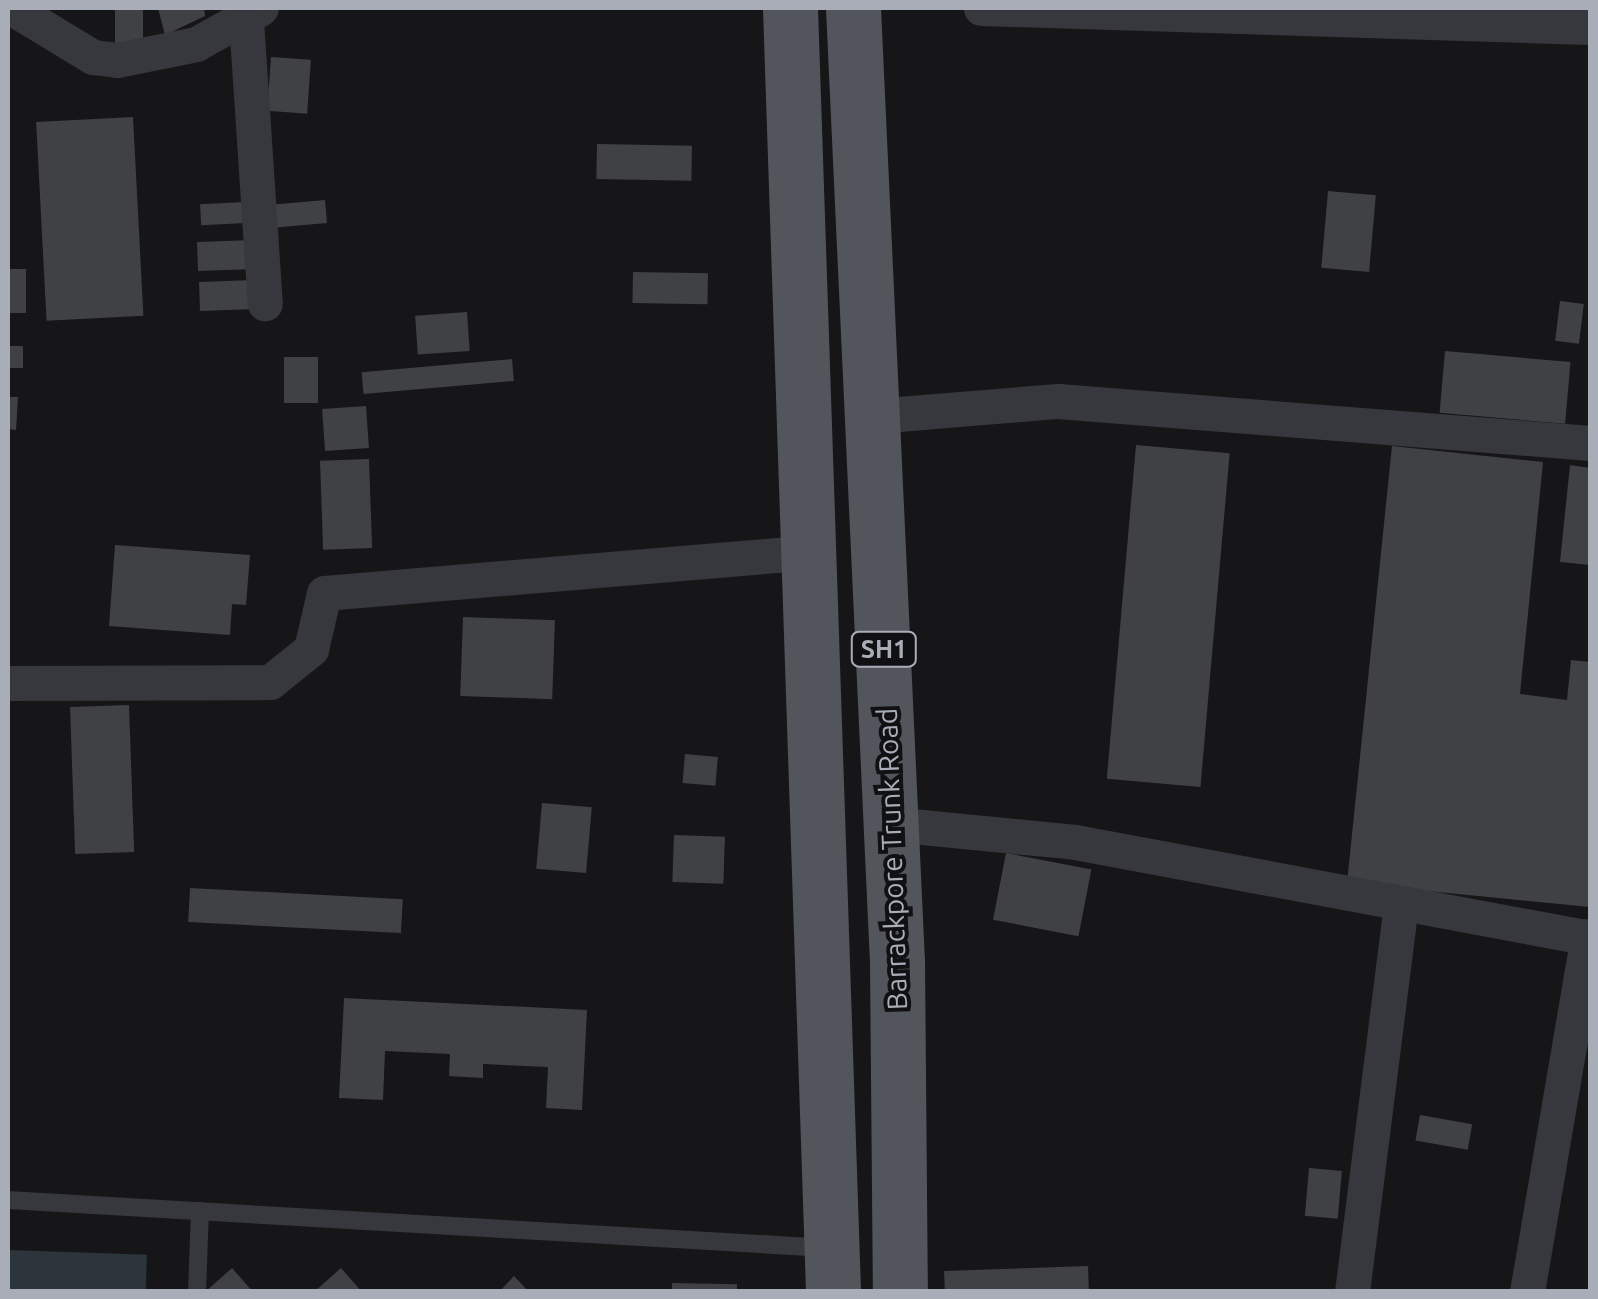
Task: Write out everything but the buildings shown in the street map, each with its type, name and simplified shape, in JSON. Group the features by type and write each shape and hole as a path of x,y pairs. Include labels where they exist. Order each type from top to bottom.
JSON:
{"main road":[{"name":"SH1","path":"790,8 812,552 833,1270"},
{"name":"Barrackpore Trunk Road","path":"853,8 892,824 898,997 900,1292"},
{"path":"825,996 898,997"}],"street":[{"path":"12,8 94,58 117,60 196,44 254,14 264,303"},
{"path":"981,8 1590,27"},
{"path":"874,416 1058,402 1590,443"},
{"path":"8,683 270,682 311,649 324,593 812,552"},
{"path":"892,824 1076,842 1401,906 1588,937 1528,1292"},
{"path":"1352,1292 1401,906"}],"lane":[{"path":"8,1200 200,1211 833,1270"},
{"path":"197,1292 200,1211"}],"shaded area":[{"path":"8,1250 147,1255 146,1292 8,1291"}]}
